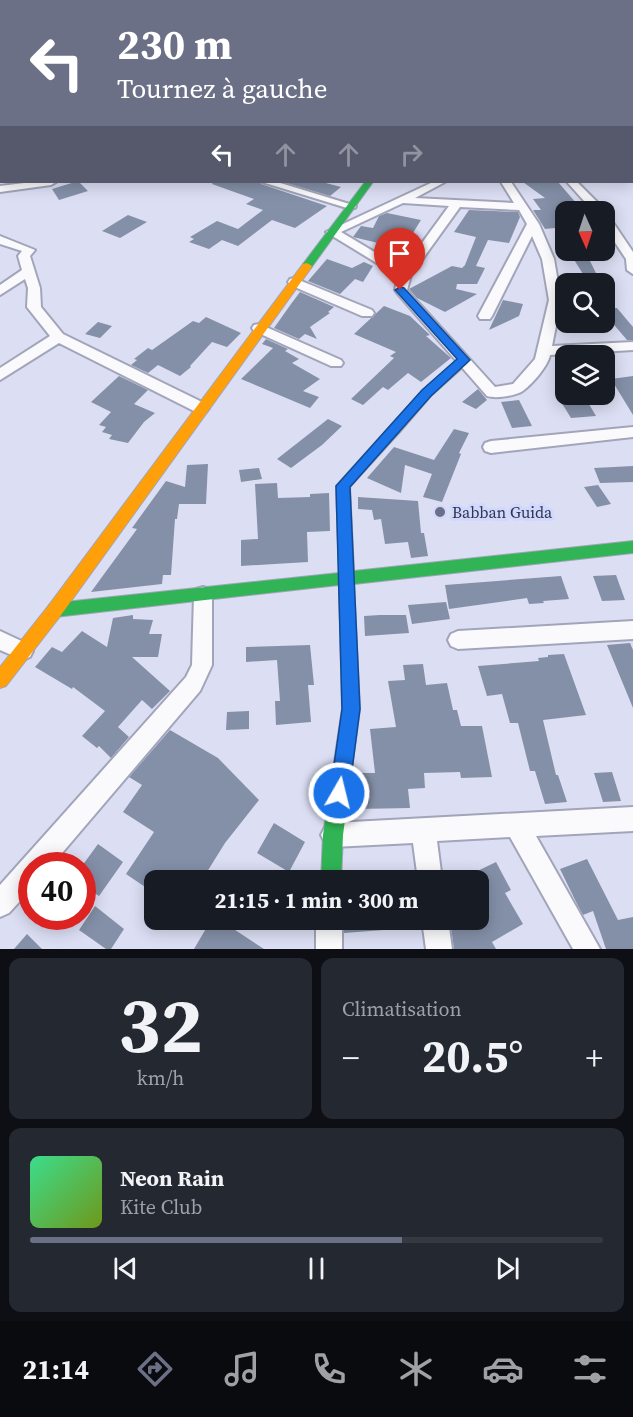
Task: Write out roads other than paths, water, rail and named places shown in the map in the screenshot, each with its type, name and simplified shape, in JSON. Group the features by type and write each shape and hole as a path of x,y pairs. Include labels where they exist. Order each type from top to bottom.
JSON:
{"street":[{"path":"0,189 44,183"},
{"path":"270,183 351,206"},
{"path":"0,680 56,610 259,328 368,183"},
{"path":"332,232 438,183"},
{"path":"457,203 405,275 400,290 492,393 518,388 542,360 555,300 548,260 533,224 508,183"},
{"path":"573,183 590,201"},
{"path":"401,200 522,207"},
{"path":"485,316 533,224"},
{"path":"332,232 405,275"},
{"path":"615,234 633,263"},
{"path":"0,240 29,250 24,256 34,288 34,307 58,338 201,408"},
{"path":"0,291 30,270"},
{"path":"294,282 367,313"},
{"path":"259,328 336,363"},
{"path":"0,375 58,338"},
{"path":"544,351 633,346"},
{"path":"331,870 333,835 351,709 343,486 427,393 464,360"},
{"path":"491,447 633,432"},
{"path":"56,610 633,547"},
{"path":"46,852 193,684 202,664 203,595"},
{"path":"458,639 633,630"},
{"path":"0,640 22,651"},
{"path":"333,835 633,819"},
{"path":"516,825 587,949"},
{"path":"423,830 429,870"},
{"path":"0,904 18,884"},
{"path":"329,930 330,949"},
{"path":"436,930 439,949"}],"place":[{"name":"Babban Guida","path":"440,512"}]}
